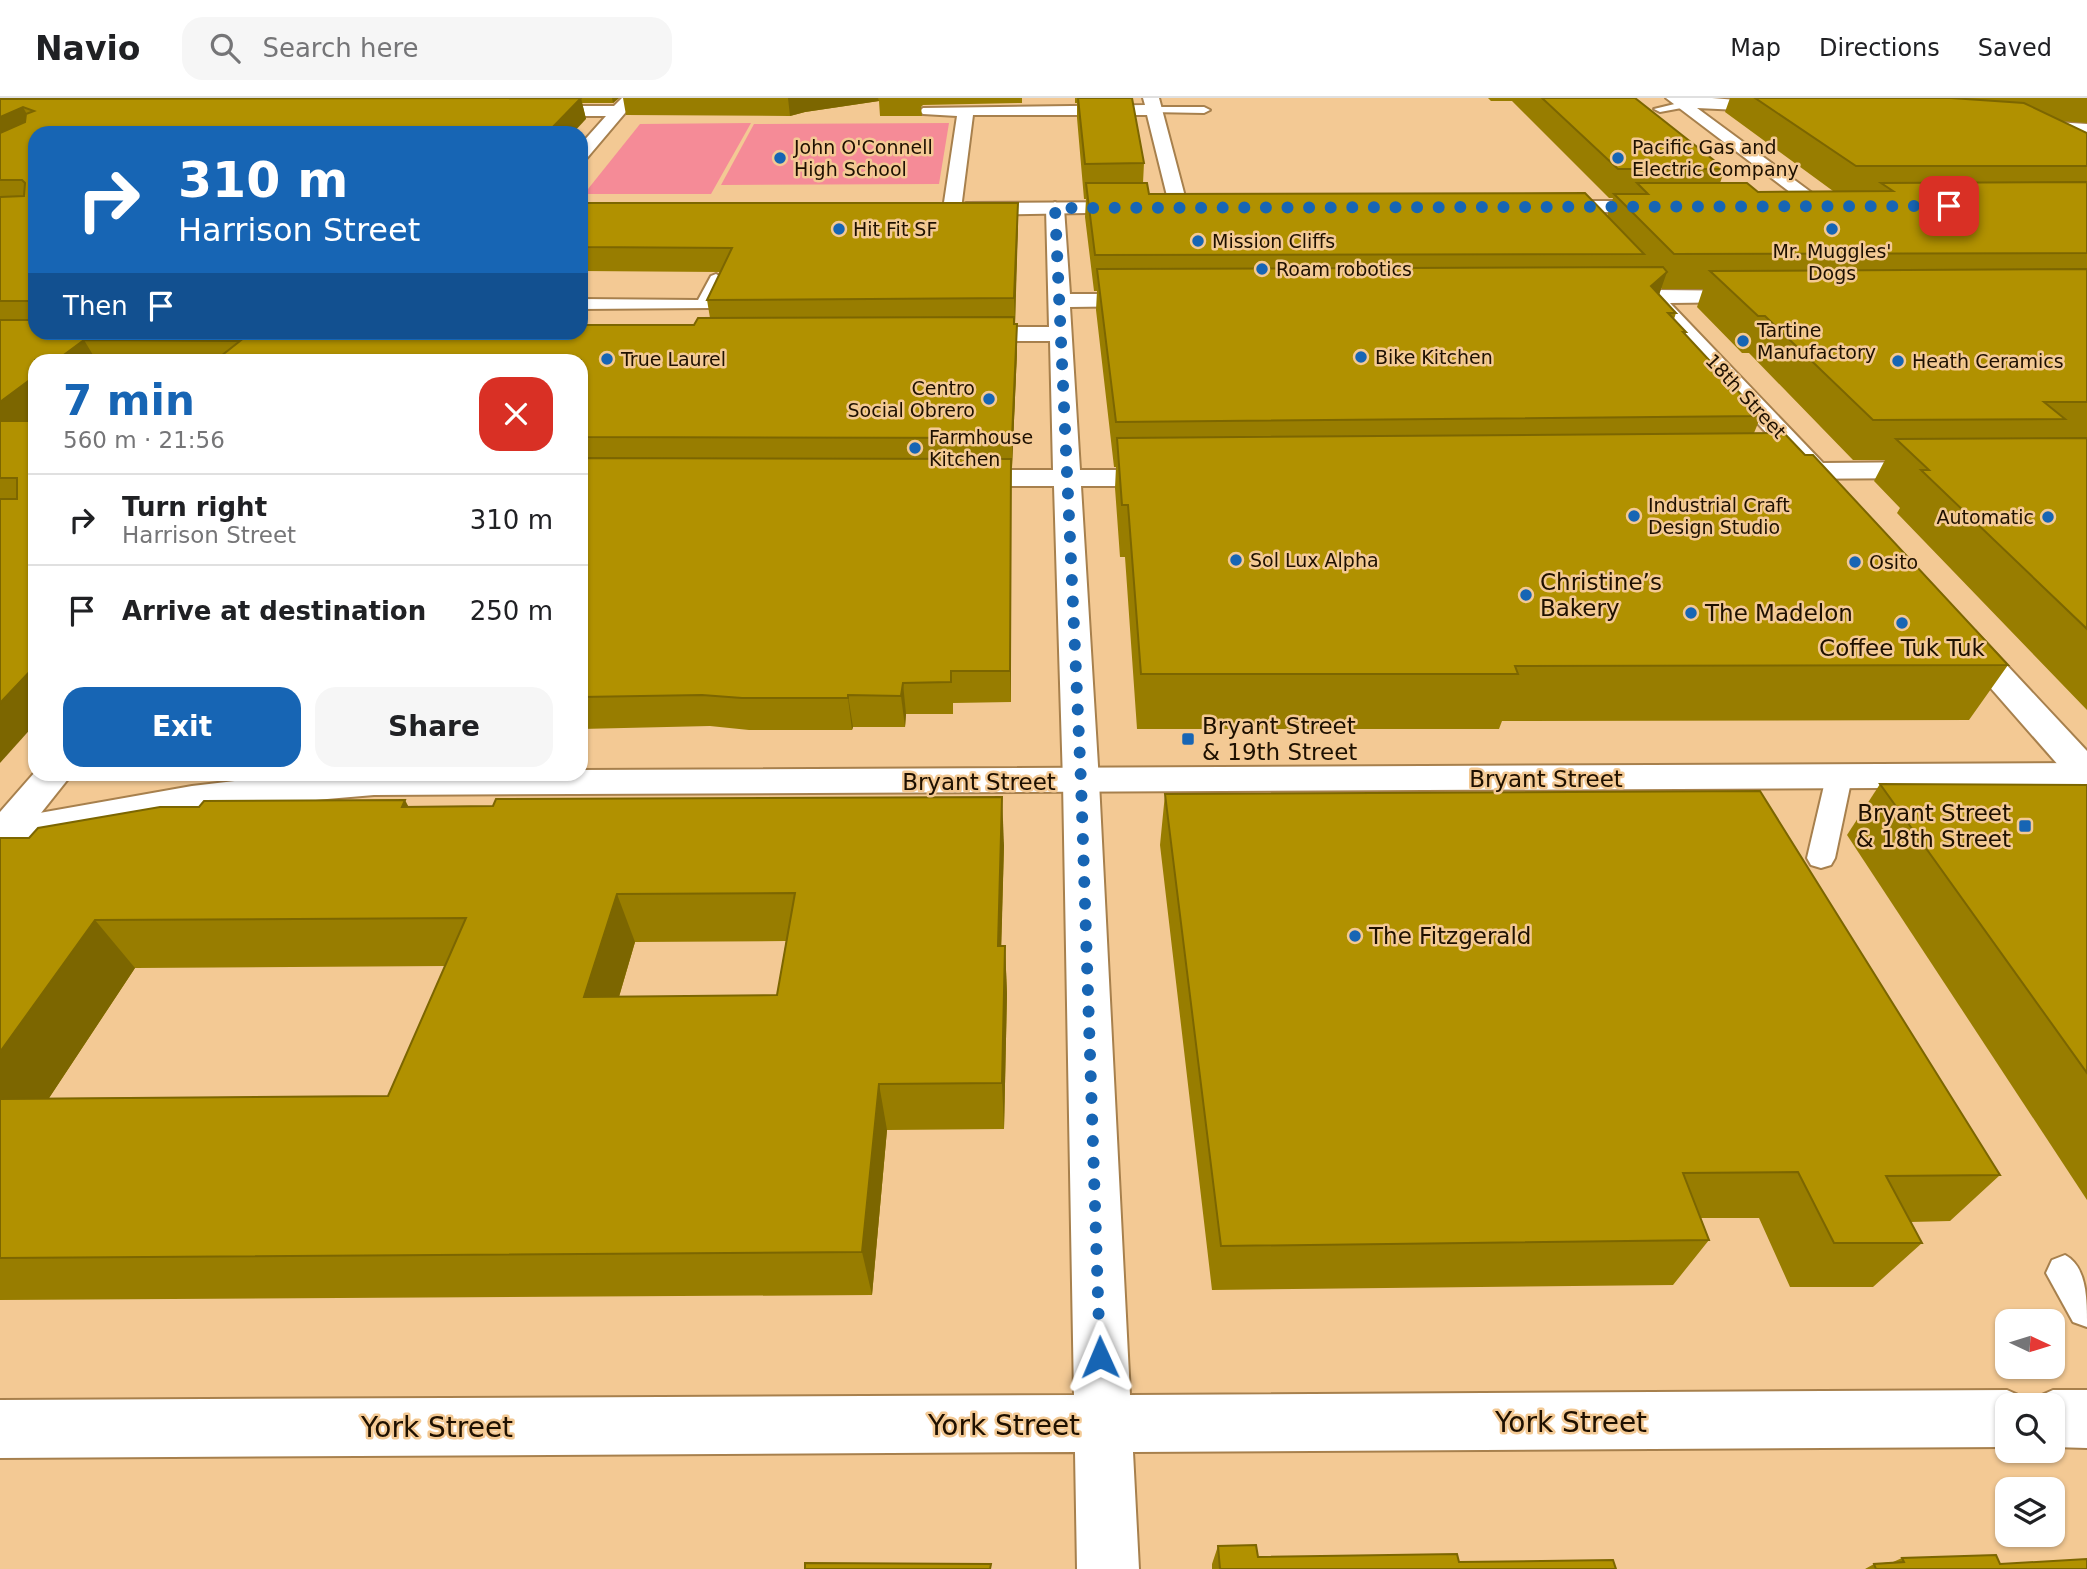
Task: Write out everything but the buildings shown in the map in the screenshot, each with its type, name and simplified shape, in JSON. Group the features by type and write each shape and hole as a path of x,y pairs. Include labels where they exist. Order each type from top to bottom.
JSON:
{"street":[{"path":"588,146 629,98"},
{"path":"1678,101 1795,108"},
{"path":"1678,101 1828,207 1794,207"},
{"path":"928,111 1153,104 1172,208 945,209 966,110"},
{"path":"519,111 618,111"},
{"path":"2004,123 2087,129"},
{"path":"1530,207 1678,207"},
{"path":"1571,207 1594,233"},
{"path":"1055,208 1081,782 1108,1569"},
{"name":"18th Street","path":"1629,271 1838,496"},
{"path":"1589,297 1769,296"},
{"path":"939,334 1162,300"},
{"path":"1749,471 1952,470"},
{"path":"929,478 1195,478"},
{"path":"1946,617 2087,775"},
{"name":"Bryant Street","path":"1,835 219,795 374,783 1081,782 2087,775"},
{"path":"1,835 48,781"},
{"name":"York Street","path":"0,1429 1995,1419"},
{"path":"2065,1419 2087,1419"}],"lane":[{"path":"1660,109 1678,101"},
{"path":"1153,104 1205,110"},
{"path":"588,304 703,305 716,279"},
{"path":"1821,858 1839,777"},
{"path":"2065,1273 2087,1308"}],"shaded area":[{"path":"751,123 711,194 588,194 588,189 640,124"},
{"path":"949,123 939,184 721,185 754,124"}],"place":[{"name":"John O'Connell High School","path":"780,158"},
{"name":"Pacific Gas and Electric Company","path":"1618,158"},
{"name":"Hit Fit SF","path":"839,229"},
{"name":"Mr. Muggles' Dogs","path":"1832,229"},
{"name":"Mission Cliffs","path":"1198,241"},
{"name":"Roam robotics","path":"1262,269"},
{"name":"Tartine Manufactory","path":"1743,341"},
{"name":"Bike Kitchen","path":"1361,357"},
{"name":"True Laurel","path":"607,359"},
{"name":"Heath Ceramics","path":"1898,361"},
{"name":"Centro Social Obrero","path":"989,399"},
{"name":"Farmhouse Kitchen","path":"915,448"},
{"name":"Industrial Craft Design Studio","path":"1634,516"},
{"name":"Automatic","path":"2048,517"},
{"name":"Sol Lux Alpha","path":"1236,560"},
{"name":"Osito","path":"1855,562"},
{"name":"Christine’s Bakery","path":"1526,595"},
{"name":"The Madelon","path":"1691,613"},
{"name":"Coffee Tuk Tuk","path":"1902,623"},
{"name":"Bryant Street & 19th Street","path":"1188,739"},
{"name":"Bryant Street & 18th Street","path":"2025,826"},
{"name":"The Fitzgerald","path":"1355,936"}],"route":[{"path":"1100,1357 1081,782 1055,208 1949,206"}]}
